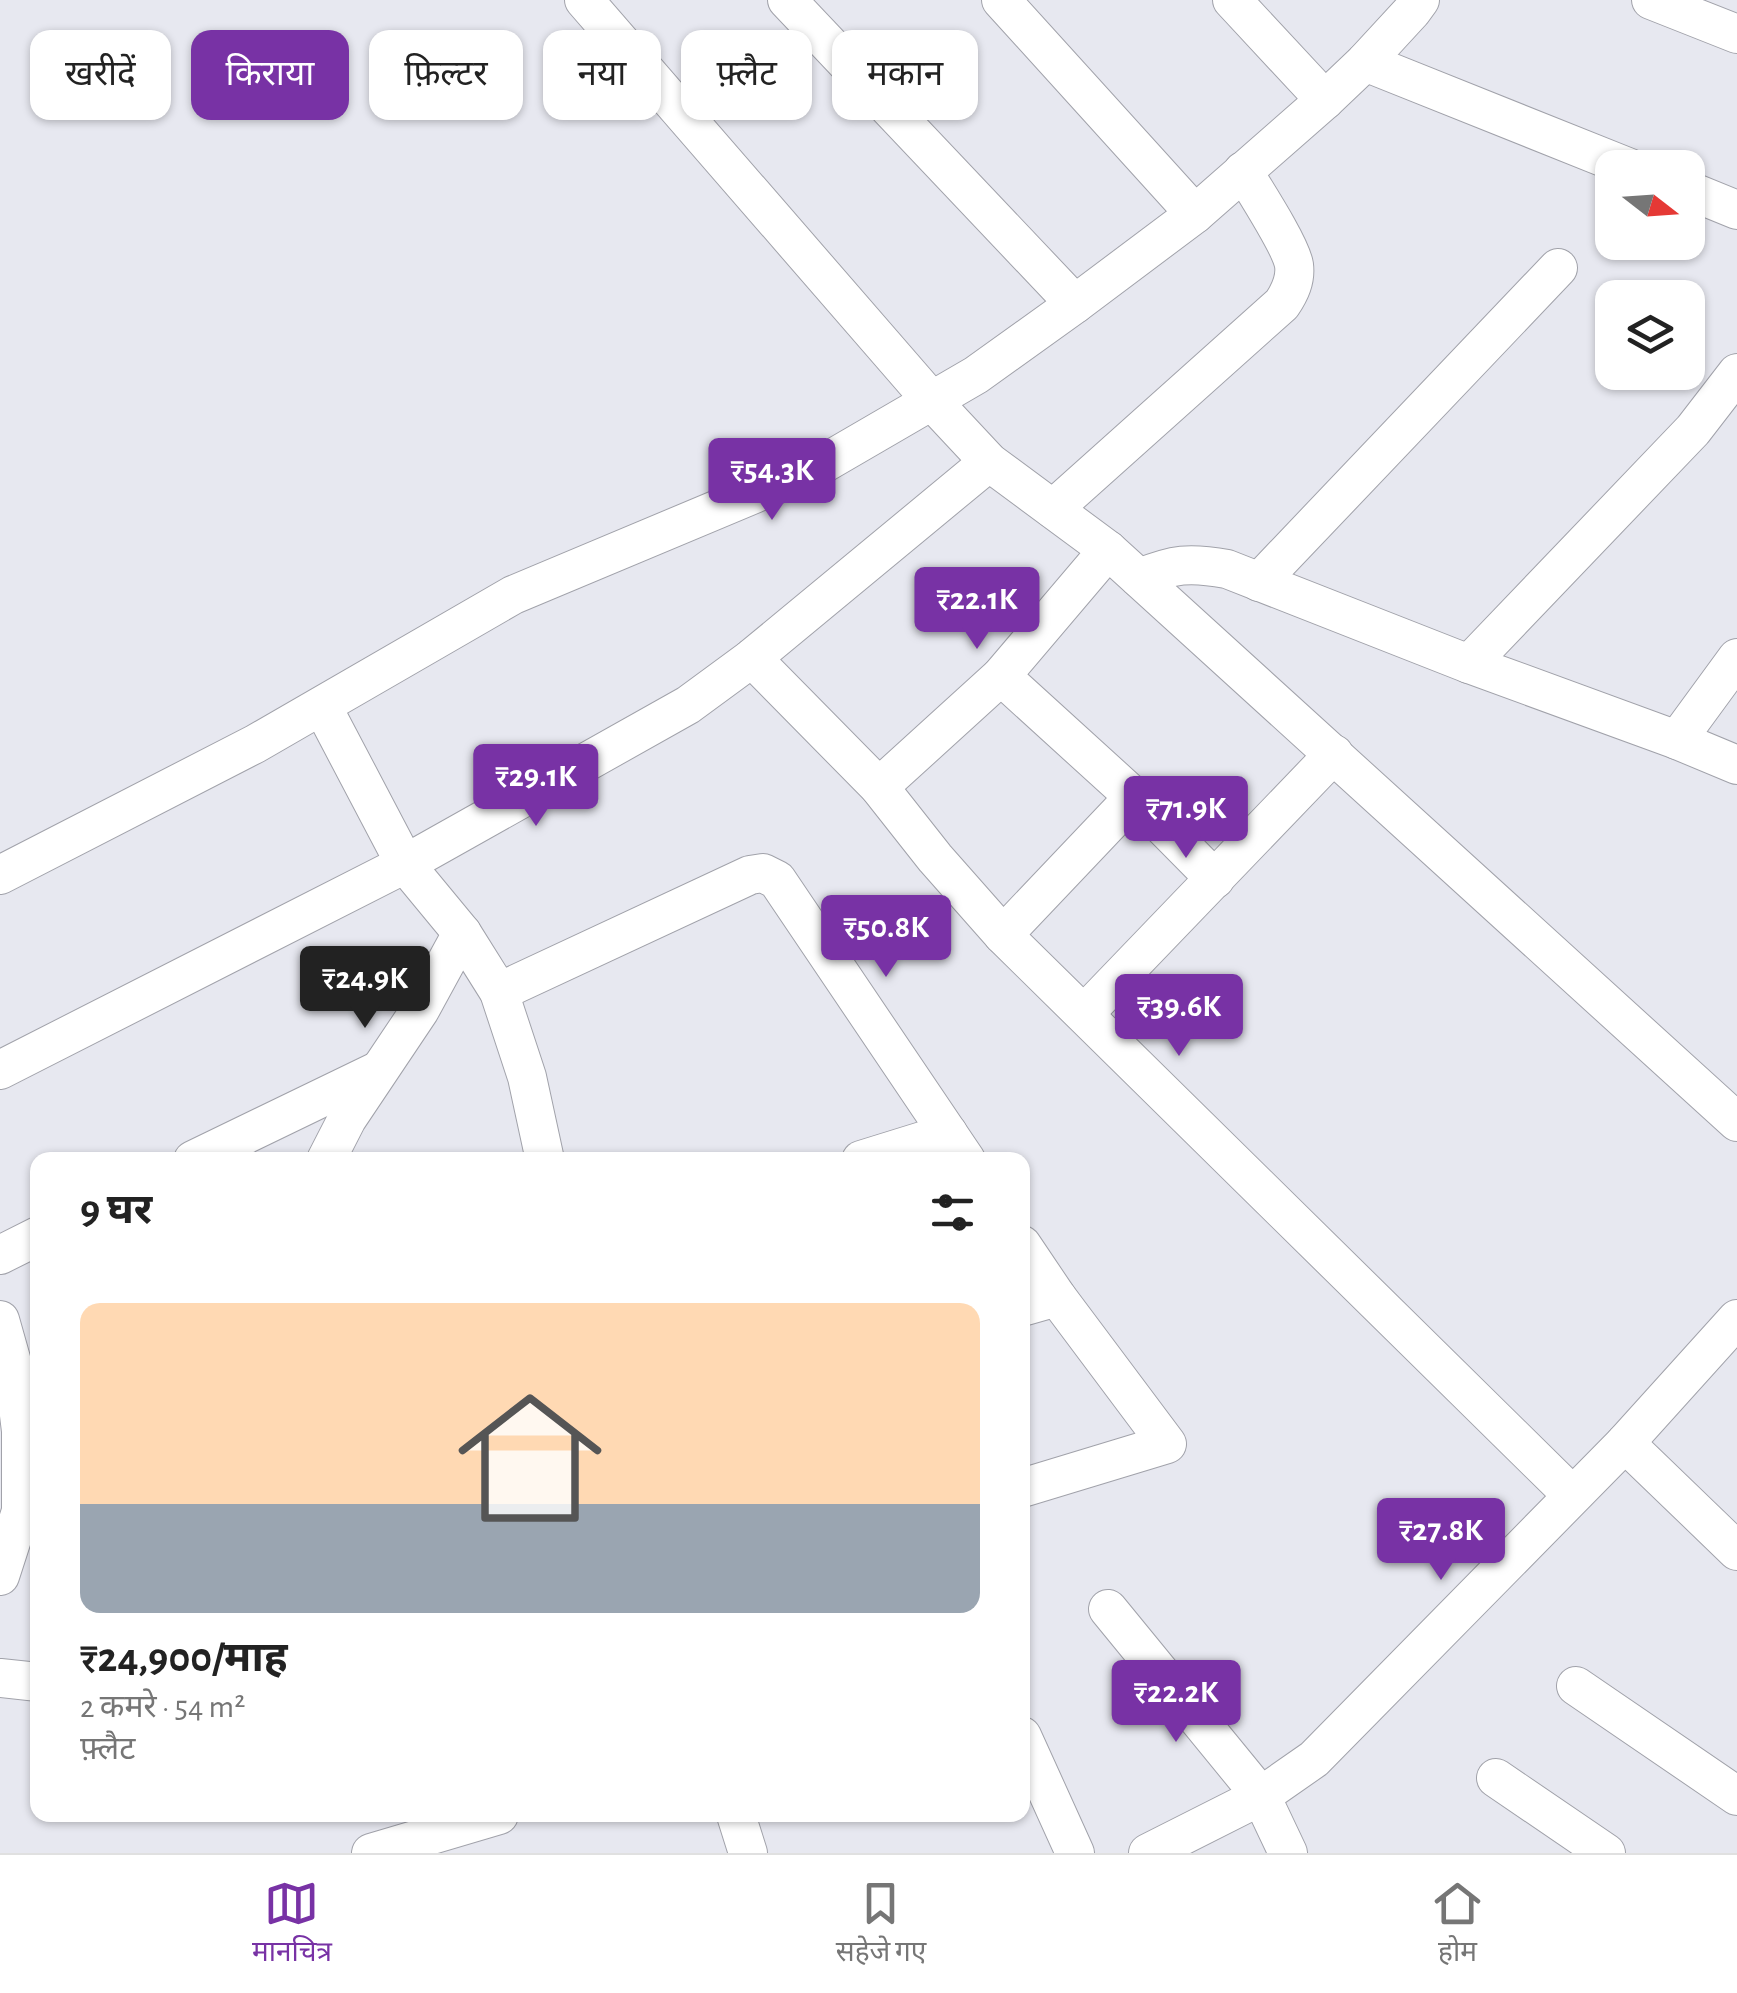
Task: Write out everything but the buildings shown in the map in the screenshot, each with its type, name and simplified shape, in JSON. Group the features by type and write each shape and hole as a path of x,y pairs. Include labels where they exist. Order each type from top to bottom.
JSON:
{"street":[{"path":"788,0 1075,304"},
{"path":"1001,0 1196,214"},
{"path":"1232,0 1325,100"},
{"path":"0,874 255,744 513,595 816,468 976,375 1196,214 1365,62 1420,0"},
{"path":"1651,0 1737,34"},
{"path":"586,1 989,462 1108,550 1737,1122"},
{"path":"1365,62 1595,154"},
{"path":"1053,508 1282,304 1288,294 1294,278 1293,260 1244,171"},
{"path":"1705,197 1737,210"},
{"path":"1260,582 1558,268"},
{"path":"1469,664 1693,430 1737,373"},
{"path":"0,1070 405,864 688,705 752,658 989,462"},
{"path":"879,787 1001,676 1108,550"},
{"path":"1139,578 1168,566 1195,564 1227,570 1737,765"},
{"path":"752,658 879,787 934,858 1003,935 1572,1495"},
{"path":"1676,740 1737,658"},
{"path":"1001,676 1134,797 1215,879"},
{"path":"322,706 405,864 462,933 499,992 527,1077 543,1152"},
{"path":"1085,1013 1334,754"},
{"path":"1003,935 1134,797"},
{"path":"499,992 750,874 764,873 778,880 957,1146 916,1152"},
{"path":"330,1152 347,1119 420,1010 462,933"},
{"path":"210,1152 378,1071"},
{"path":"0,1254 30,1240"},
{"path":"1030,1270 1040,1302 1167,1444 1030,1486"},
{"path":"0,1320 14,1366 29,1512 0,1576"},
{"path":"1148,1853 1260,1796 1314,1759 1625,1443 1737,1320"},
{"path":"1625,1443 1737,1551"},
{"path":"1108,1609 1260,1796 1288,1853"},
{"path":"0,1678 30,1681"},
{"path":"1576,1686 1737,1796"},
{"path":"1030,1754 1075,1853"},
{"path":"1496,1778 1606,1853"},
{"path":"372,1853 476,1822"},
{"path":"738,1822 748,1853"}]}
